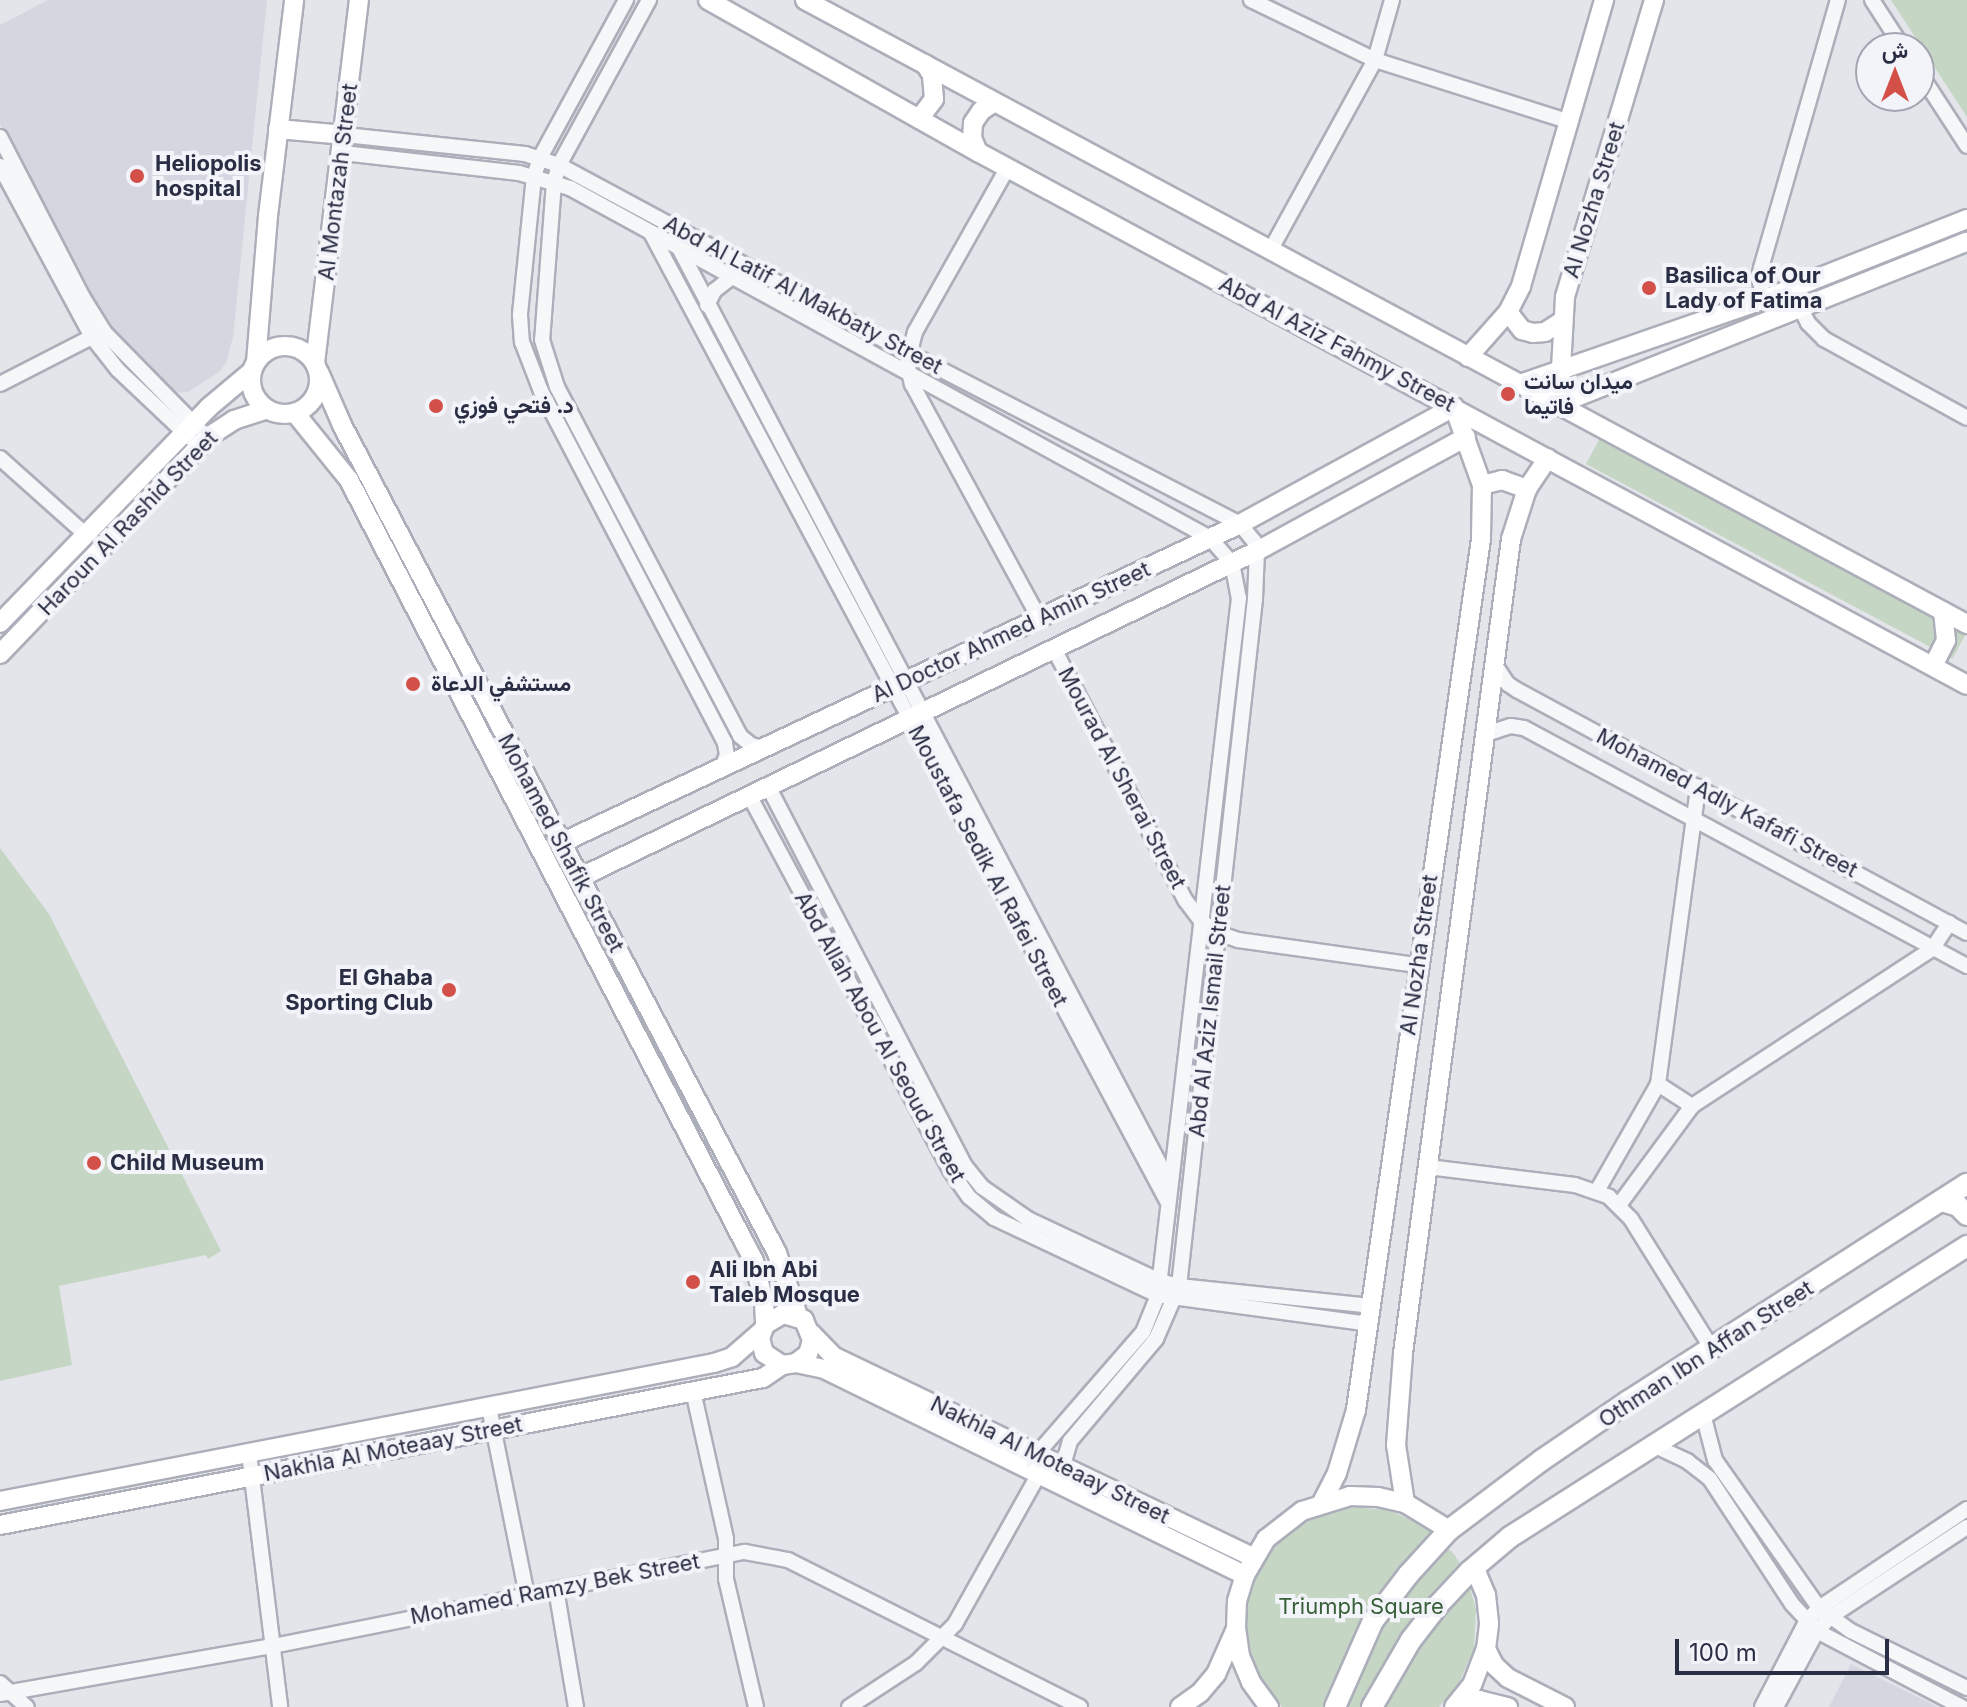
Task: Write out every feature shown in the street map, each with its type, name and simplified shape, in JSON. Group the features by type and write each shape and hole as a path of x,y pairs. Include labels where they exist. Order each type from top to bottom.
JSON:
{"main road":[{"name":"Othman Ibn Affan Street","path":"1449,1530 1542,1460 1967,1184"},
{"path":"1941,1201 1958,1206 1967,1215"},
{"path":"1372,1707 1411,1640 1474,1567 1510,1537 1967,1246"},
{"path":"1335,1707 1373,1621 1408,1575 1449,1530"}],"street":[{"path":"254,366 267,351 282,346 297,348 317,368 315,397 295,413 267,409 253,392 254,366 278,129 294,0"},
{"name":"Al Montazah Street","path":"317,368 359,0"},
{"path":"626,0 540,158 534,176 520,315 529,368 725,743 727,755 722,767"},
{"path":"649,0 559,165 554,182 541,315 547,364 740,736 751,745 764,748"},
{"name":"Abd Al Aziz Fahmy Street","path":"708,0 978,152 1967,685"},
{"path":"805,0 1967,624"},
{"path":"1251,0 1375,60 1570,122"},
{"path":"1270,251 1375,60 1392,0"},
{"name":"Al Nozha Street","path":"1468,357 1508,312 1530,259 1604,0"},
{"name":"Al Nozha Street","path":"1559,404 1562,321 1568,286 1654,0"},
{"path":"1765,299 1760,290 1761,268 1838,0"},
{"path":"1872,0 1893,32"},
{"path":"919,119 928,110 935,87 925,64"},
{"path":"1935,97 1967,146"},
{"path":"978,152 972,138 973,123 981,111 993,103"},
{"path":"278,129 344,144"},
{"path":"0,137 12,192 105,333 189,428"},
{"name":"Abd Al Latif Al Makbaty Street","path":"344,144 540,158 559,165 907,352 1240,524"},
{"name":"Abd Al Latif Al Makbaty Street","path":"344,144 554,182 1210,538"},
{"path":"0,166 92,337 118,370 204,442"},
{"path":"1008,167 915,332 907,352 908,374 1039,618"},
{"path":"1520,384 1765,299 1967,219"},
{"name":"Moustafa Sedik Al Rafei Street","path":"651,232 900,684"},
{"path":"678,247 685,232"},
{"path":"1559,404 1967,242"},
{"name":"Moustafa Sedik Al Rafei Street","path":"678,247 1168,1203"},
{"path":"707,305 719,285 732,277"},
{"path":"1801,309 1824,339 1967,418"},
{"path":"1508,312 1513,322 1533,333 1545,332 1562,321"},
{"path":"0,384 92,337"},
{"name":"Haroun Al Rashid Street","path":"0,623 189,428 254,366"},
{"name":"Mohamed Shafik Street","path":"317,368 342,425 777,1253 791,1287 798,1316"},
{"name":"Al Nozha Street","path":"1322,1502 1348,1442 1370,1315 1417,965 1481,539 1482,485 1454,407"},
{"name":"Al Doctor Ahmed Amin Street","path":"561,843 1240,524 1454,407"},
{"name":"Haroun Al Rashid Street","path":"0,654 204,442 234,420 267,409"},
{"name":"Mohamed Shafik Street","path":"295,413 349,480 744,1242 763,1296 763,1328"},
{"name":"Al Doctor Ahmed Amin Street","path":"579,878 1257,551 1466,437"},
{"path":"0,458 86,535"},
{"name":"Al Nozha Street","path":"1405,1503 1397,1459 1397,1415 1514,524 1527,489 1548,458"},
{"path":"1482,485 1502,480 1527,489"},
{"path":"1240,524 1257,551"},
{"path":"1210,538 1232,563"},
{"name":"Abd Al Aziz Ismail Street","path":"1063,1466 1070,1441 1156,1339 1177,1293 1254,615 1257,551"},
{"name":"Abd Al Aziz Ismail Street","path":"1037,1454 1143,1332 1159,1288 1239,598 1232,563"},
{"path":"1933,666 1946,640 1943,611"},
{"name":"Mourad Al Sherai Street","path":"1054,649 1186,901 1201,921 1218,933 1238,940 1417,965"},
{"name":"Mohamed Adly Kafafi Street","path":"1495,665 1508,684 1517,690 1967,933"},
{"name":"Moustafa Sedik Al Rafei Street","path":"916,715 1170,1184"},
{"name":"Mohamed Adly Kafafi Street","path":"1486,734 1511,726 1524,728 1967,966"},
{"name":"Abd Allah Abou Al Seoud Street","path":"768,786 965,1166 1004,1205 1159,1288"},
{"path":"1597,1191 1658,1084 1698,787"},
{"name":"Abd Allah Abou Al Seoud Street","path":"749,795 950,1170 969,1197 994,1218 1022,1234 1177,1293 1370,1315"},
{"path":"1619,1205 1692,1106 1933,948 1949,923"},
{"path":"1658,1084 1692,1106"},
{"path":"1428,1167 1597,1191 1619,1205 1713,1350"},
{"path":"763,1296 778,1297 791,1287"},
{"path":"783,1314 798,1316 811,1333 808,1354 789,1364 764,1353 763,1328 783,1314"},
{"name":"Nakhla Al Moteaay Street","path":"0,1501 714,1363 732,1357 763,1328"},
{"name":"Nakhla Al Moteaay Street","path":"811,1333 828,1362 1039,1474 1245,1575"},
{"name":"Nakhla Al Moteaay Street","path":"0,1525 763,1378 789,1364 828,1362 1037,1454 1253,1557"},
{"path":"693,1391 726,1539 726,1579 756,1707"},
{"path":"489,1407 527,1595"},
{"path":"1703,1414 1715,1460 1824,1612 1967,1688"},
{"path":"1653,1445 1687,1461 1710,1479 1812,1626 1962,1707"},
{"path":"249,1453 280,1707"},
{"path":"849,1707 916,1663 944,1637 964,1611 1039,1474"},
{"path":"1269,1707 1246,1669 1236,1628 1237,1601 1253,1557 1283,1524 1322,1502 1350,1496 1378,1497 1405,1503 1449,1530"},
{"path":"1762,1707 1824,1612 1967,1509"},
{"path":"1824,1612 1967,1527"},
{"name":"Mohamed Ramzy Bek Street","path":"3,1690 273,1646 726,1555 767,1553 788,1560 1080,1707"},
{"path":"1457,1704 1476,1675 1486,1649 1489,1623 1486,1595 1474,1567"},
{"path":"556,1589 576,1707"},
{"path":"1776,1707 1812,1626"},
{"path":"1180,1707 1200,1693 1216,1674 1236,1628"},
{"path":"1486,1649 1494,1665 1508,1678 1565,1707"},
{"path":"3,1690 27,1707"},
{"path":"1457,1704 1479,1700 1508,1707"}],"shaded area":[{"name":"Heliopolis hospital","path":"48,0 267,0 233,337 226,363 219,372 188,392 172,393 98,317 0,124 0,25"},
{"path":"1851,1664 1938,1707 1829,1707"}],"green space":[{"path":"1891,0 1967,0 1967,117 1935,68 1935,32 1912,32"},
{"path":"1602,434 1967,628 1952,659 1586,464"},
{"path":"0,848 49,914 221,1251 208,1259 206,1255 59,1286 72,1365 0,1381"},
{"name":"Triumph Square","path":"1350,1507 1389,1510 1426,1527 1454,1554 1465,1571 1476,1609 1474,1648 1458,1685 1439,1707 1282,1707 1255,1672 1245,1632 1249,1591 1256,1572 1266,1555 1295,1527 1312,1517"}],"place":[{"name":"Heliopolis hospital","path":"137,176"},
{"name":"Basilica of Our Lady of Fatima","path":"1649,288"},
{"name":"ميدان سانت فاتيما","path":"1508,394"},
{"name":"د. فتحي فوزي","path":"436,406"},
{"name":"مستشفي الدعاة","path":"413,684"},
{"name":"El Ghaba Sporting Club","path":"449,990"},
{"name":"Child Museum","path":"94,1163"},
{"name":"Ali Ibn Abi Taleb Mosque","path":"693,1282"}]}
